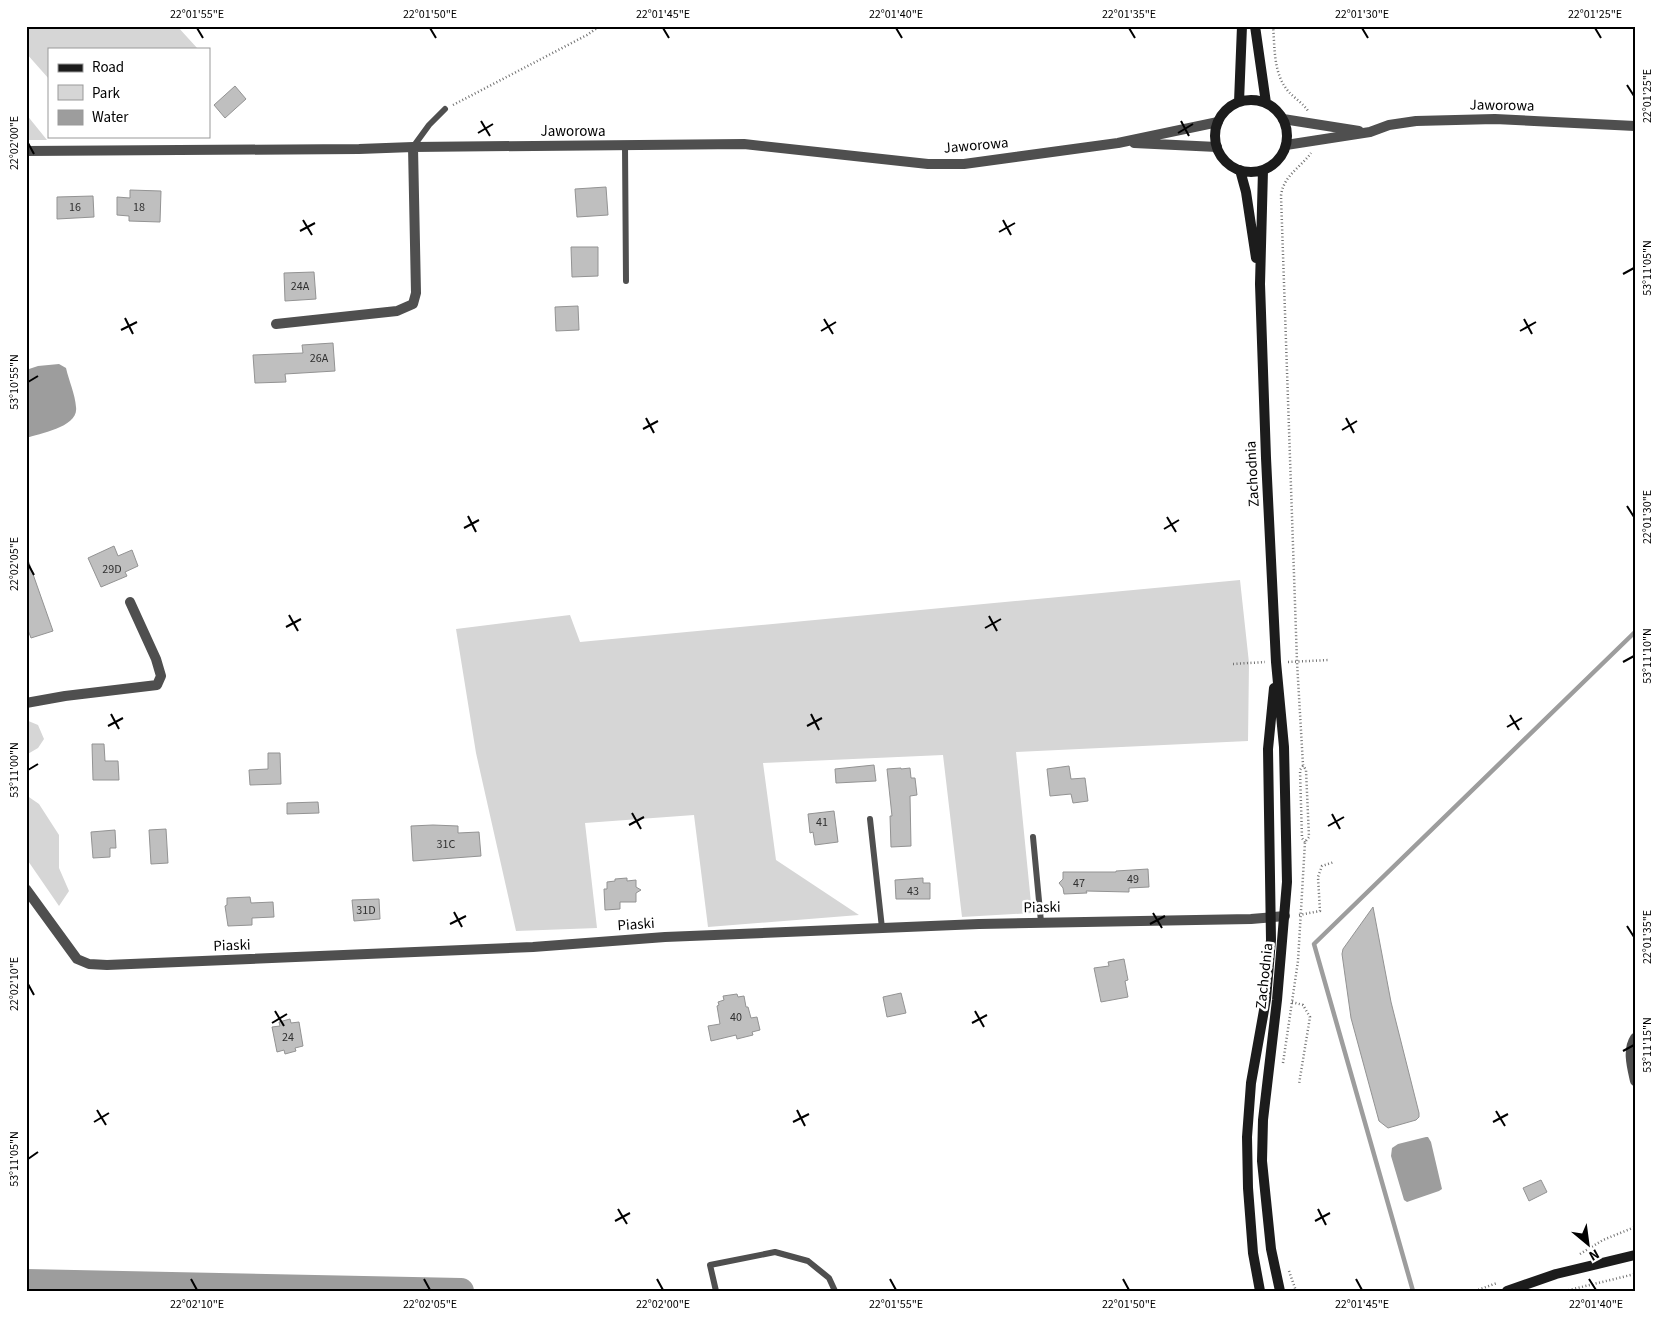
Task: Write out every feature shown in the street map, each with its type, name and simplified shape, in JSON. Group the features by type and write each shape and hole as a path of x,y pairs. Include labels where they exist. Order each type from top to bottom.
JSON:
{"main road":[{"path":"1239,102 1242,26"},
{"path":"1255,26 1266,103"},
{"path":"1257,100 1266,103 1275,108 1283,119 1288,135 1282,156 1274,164 1263,170 1251,172 1240,170 1230,165 1222,156 1217,146 1215,134 1218,122 1230,107 1239,102 1257,100"},
{"name":"Zachodnia","path":"1240,170 1246,192 1260,284"},
{"name":"Zachodnia","path":"1263,170 1260,284 1276,662 1284,756 1287,873 1277,1000 1263,1120 1262,1161 1271,1249 1280,1291"},
{"name":"Zachodnia","path":"1260,1291 1253,1253 1248,1188 1247,1137 1251,1083 1266,999 1271,940 1268,749 1276,662"},
{"path":"1507,1291 1556,1274 1635,1255"}],"street":[{"name":"Jaworowa","path":"1283,119 1370,132"},
{"name":"Jaworowa","path":"1286,145 1370,132 1388,125 1416,121 1495,119 1635,126"},
{"name":"Jaworowa","path":"26,151 744,144 928,164 964,164 1118,143 1218,122"},
{"name":"Jaworowa","path":"1118,143 1217,146"},
{"path":"276,324 397,311 412,304 416,293 413,147"},
{"path":"26,703 65,696 157,685 161,676 156,659 130,602"},
{"name":"Piaski","path":"26,889 77,959 89,964 533,947 665,937 882,928 1285,916"},
{"path":"1635,1038 1632,1042 1630,1061 1635,1081"}],"lane":[{"path":"413,147 429,125 445,109"},
{"path":"625,146 626,280"},
{"path":"870,819 882,928"},
{"path":"1034,837 1041,922"},
{"path":"716,1291 710,1265 775,1252 808,1261 829,1278 836,1291"}],"path":[{"path":"445,109 587,35 600,26"},
{"path":"1273,26 1278,74 1290,94 1306,107 1311,124"},
{"path":"1282,1070 1298,960 1305,842 1309,837 1306,770 1303,765 1297,662 1281,196 1286,178 1312,150 1312,141"},
{"path":"1303,765 1300,770 1302,838 1305,842"},
{"path":"1285,916 1320,911 1318,877 1322,866 1334,862"},
{"path":"1277,1000 1302,1005 1310,1017 1299,1084"},
{"path":"1287,1265 1296,1291"},
{"path":"1565,1291 1635,1274"}],"green space":[{"path":"26,26 177,26 197,48 48,48 48,78 26,53"},
{"path":"26,114 47,140 26,140"},
{"path":"1240,580 1249,663 1248,741 1016,752 1032,913 962,917 943,755 763,763 776,860 859,915 708,927 694,815 585,823 597,928 516,931 476,753 456,629 570,615 580,642"},
{"path":"26,720 38,725 44,739 38,748 26,755"},
{"path":"26,795 39,804 59,835 59,868 69,891 59,906 26,858"}],"water":[{"path":"59,364 66,368 76,407 75,414 71,420 57,428 26,438 26,370 38,366"},
{"path":"1426,1137 1431,1142 1442,1189 1407,1202 1404,1200 1391,1156 1392,1148 1398,1144"}],"building":[{"path":"235,86 246,99 225,118 214,105"},
{"path":"606,187 608,215 577,217 575,189"},
{"path":"130,190 161,191 160,222 129,221 129,216 117,215 117,197 130,198"},
{"path":"93,196 94,217 57,219 57,197"},
{"path":"571,247 598,247 598,276 572,277"},
{"path":"314,272 316,299 285,301 284,273"},
{"path":"578,306 579,330 556,331 555,307"},
{"path":"333,343 335,371 285,374 286,382 255,383 253,355 303,353 302,345"},
{"path":"114,546 118,556 132,550 138,566 125,572 127,576 101,587 88,558"},
{"path":"26,560 28,560 53,631 31,638 26,625"},
{"path":"92,744 104,744 105,761 118,761 119,780 93,780"},
{"path":"268,753 280,753 281,784 250,785 249,770 268,769"},
{"path":"874,765 876,781 836,783 835,769"},
{"path":"1069,766 1071,779 1085,778 1088,801 1073,803 1071,794 1050,796 1047,769"},
{"path":"910,768 911,778 915,778 917,795 910,796 911,846 891,847 890,816 892,816 887,769"},
{"path":"318,802 319,813 287,814 287,803"},
{"path":"834,811 838,842 815,845 813,832 810,833 808,814"},
{"path":"411,826 458,826 458,833 479,832 481,856 413,861"},
{"path":"166,829 168,863 151,864 149,830"},
{"path":"115,830 116,848 110,848 110,857 93,858 91,832"},
{"path":"1148,869 1149,887 1129,888 1129,892 1086,891 1087,893 1064,894 1063,888 1059,883 1063,879 1063,872 1116,872"},
{"path":"627,878 627,881 636,880 636,887 641,890 636,893 636,902 620,902 620,909 605,910 604,889 607,889 607,882"},
{"path":"923,878 923,883 930,883 930,899 896,899 895,880"},
{"path":"250,897 251,903 273,902 274,917 252,918 252,925 228,926 225,906 227,905 227,898"},
{"path":"379,899 380,919 354,921 352,900"},
{"path":"1373,907 1391,1002 1419,1113 1419,1117 1416,1120 1388,1128 1379,1121 1351,1018 1342,954 1343,949"},
{"path":"1124,959 1128,980 1125,981 1128,997 1101,1002 1094,968 1109,966 1108,962"},
{"path":"901,993 906,1013 887,1017 883,997"},
{"path":"737,994 738,997 744,996 751,1018 757,1017 760,1030 752,1032 753,1035 737,1039 736,1035 711,1041 708,1026 720,1024 718,1002 724,1000 723,996"},
{"path":"290,1019 291,1023 299,1022 303,1046 295,1048 296,1051 285,1054 284,1050 277,1052 272,1027 280,1026 279,1022"},
{"path":"1541,1180 1547,1192 1529,1201 1523,1188"}],"waterway":[{"path":"1413,1291 1314,944 1635,632"},
{"path":"26,1282 461,1291"}]}
